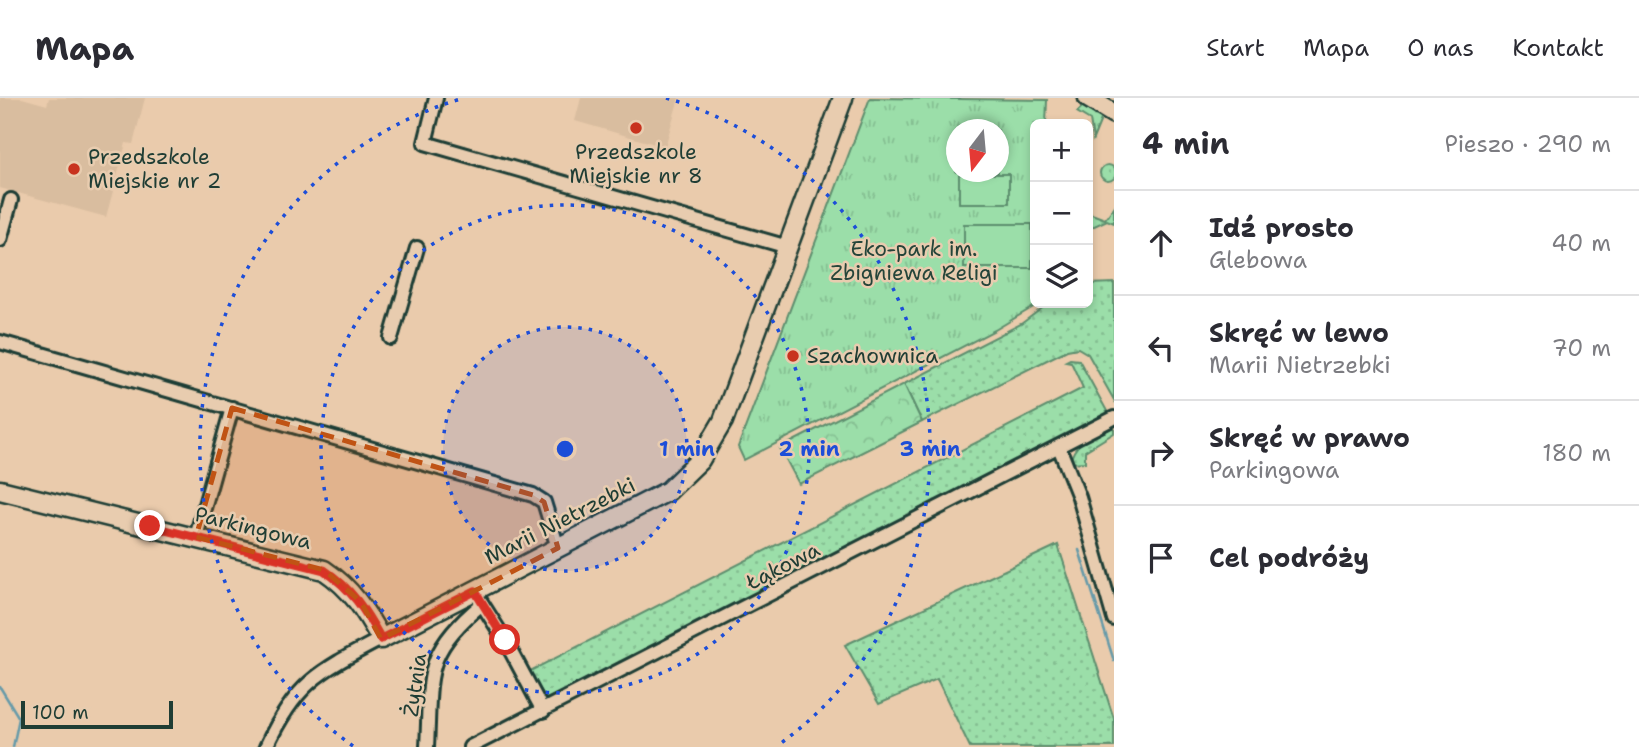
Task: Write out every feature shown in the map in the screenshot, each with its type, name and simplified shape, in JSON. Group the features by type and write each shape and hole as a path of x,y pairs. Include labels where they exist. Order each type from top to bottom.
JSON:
{"street":[{"path":"436,98 425,143 788,247"},
{"name":"Marii Nietrzebki","path":"266,747 281,715 301,688 324,668 381,639 478,598 558,548 668,491 701,460 723,421 843,98"},
{"path":"1087,98 1114,114"},
{"path":"0,240 11,200"},
{"path":"391,338 417,248"},
{"path":"0,342 533,495 544,502 558,548"},
{"path":"197,537 232,408"},
{"name":"Łąkowa","path":"470,747 1114,418"},
{"path":"1059,447 1079,496 1114,619"},
{"name":"Parkingowa","path":"0,490 324,570 343,583 361,602 381,639"},
{"path":"478,598 505,640 543,711"},
{"name":"Żytnia","path":"427,747 435,658 443,640 478,598"}],"highlighted area":[{"path":"232,408 533,495 544,502 558,548 381,639 361,602 324,570 196,537"}],"shaded area":[{"name":"Przedszkole Miejskie nr 2","path":"0,98 22,98 47,105 49,98 145,98 133,144 126,143 106,217 0,188"},
{"name":"Przedszkole Miejskie nr 8","path":"581,98 679,98 665,147 575,121"}],"green space":[{"name":"Eko-park im. Zbigniewa Religi","path":"870,98 1047,100 1046,119 1030,119 1032,308 995,330 744,460 738,447"},
{"path":"1085,104 1102,117 1093,139 1093,119 1077,112"},
{"path":"1108,165 1114,167 1114,179 1108,181 1102,179 1100,173 1102,167"},
{"path":"959,182 1009,182 1009,203 959,203"},
{"path":"1114,207 1114,223 1107,220 1093,227 1093,214 1105,219"},
{"path":"964,224 1030,224 1030,268 964,268"},
{"path":"1114,283 1114,400 1088,354 1078,348 1067,350 922,422 904,384 1021,324 1042,308 1093,308 1093,284"},
{"path":"1079,360 1108,413 1101,420 556,701 546,698 528,672 1083,388 1071,362 1066,361"},
{"path":"904,384 922,422 799,484 780,448"},
{"path":"1114,424 1114,433 1085,451 1085,462 1070,463 1072,455 1081,443"},
{"path":"1058,545 1114,719 1114,747 970,747 937,679 879,704 845,645"}],"waterway":[{"path":"1079,550 1114,661"},
{"path":"0,687 19,718 13,747"}],"place":[{"name":"Przedszkole Miejskie nr 8","path":"636,128"},
{"name":"Przedszkole Miejskie nr 2","path":"74,169"},
{"name":"Szachownica","path":"793,356"}],"route":[{"path":"150,526 324,570 343,583 361,602 381,639 475,591 505,640"}]}
